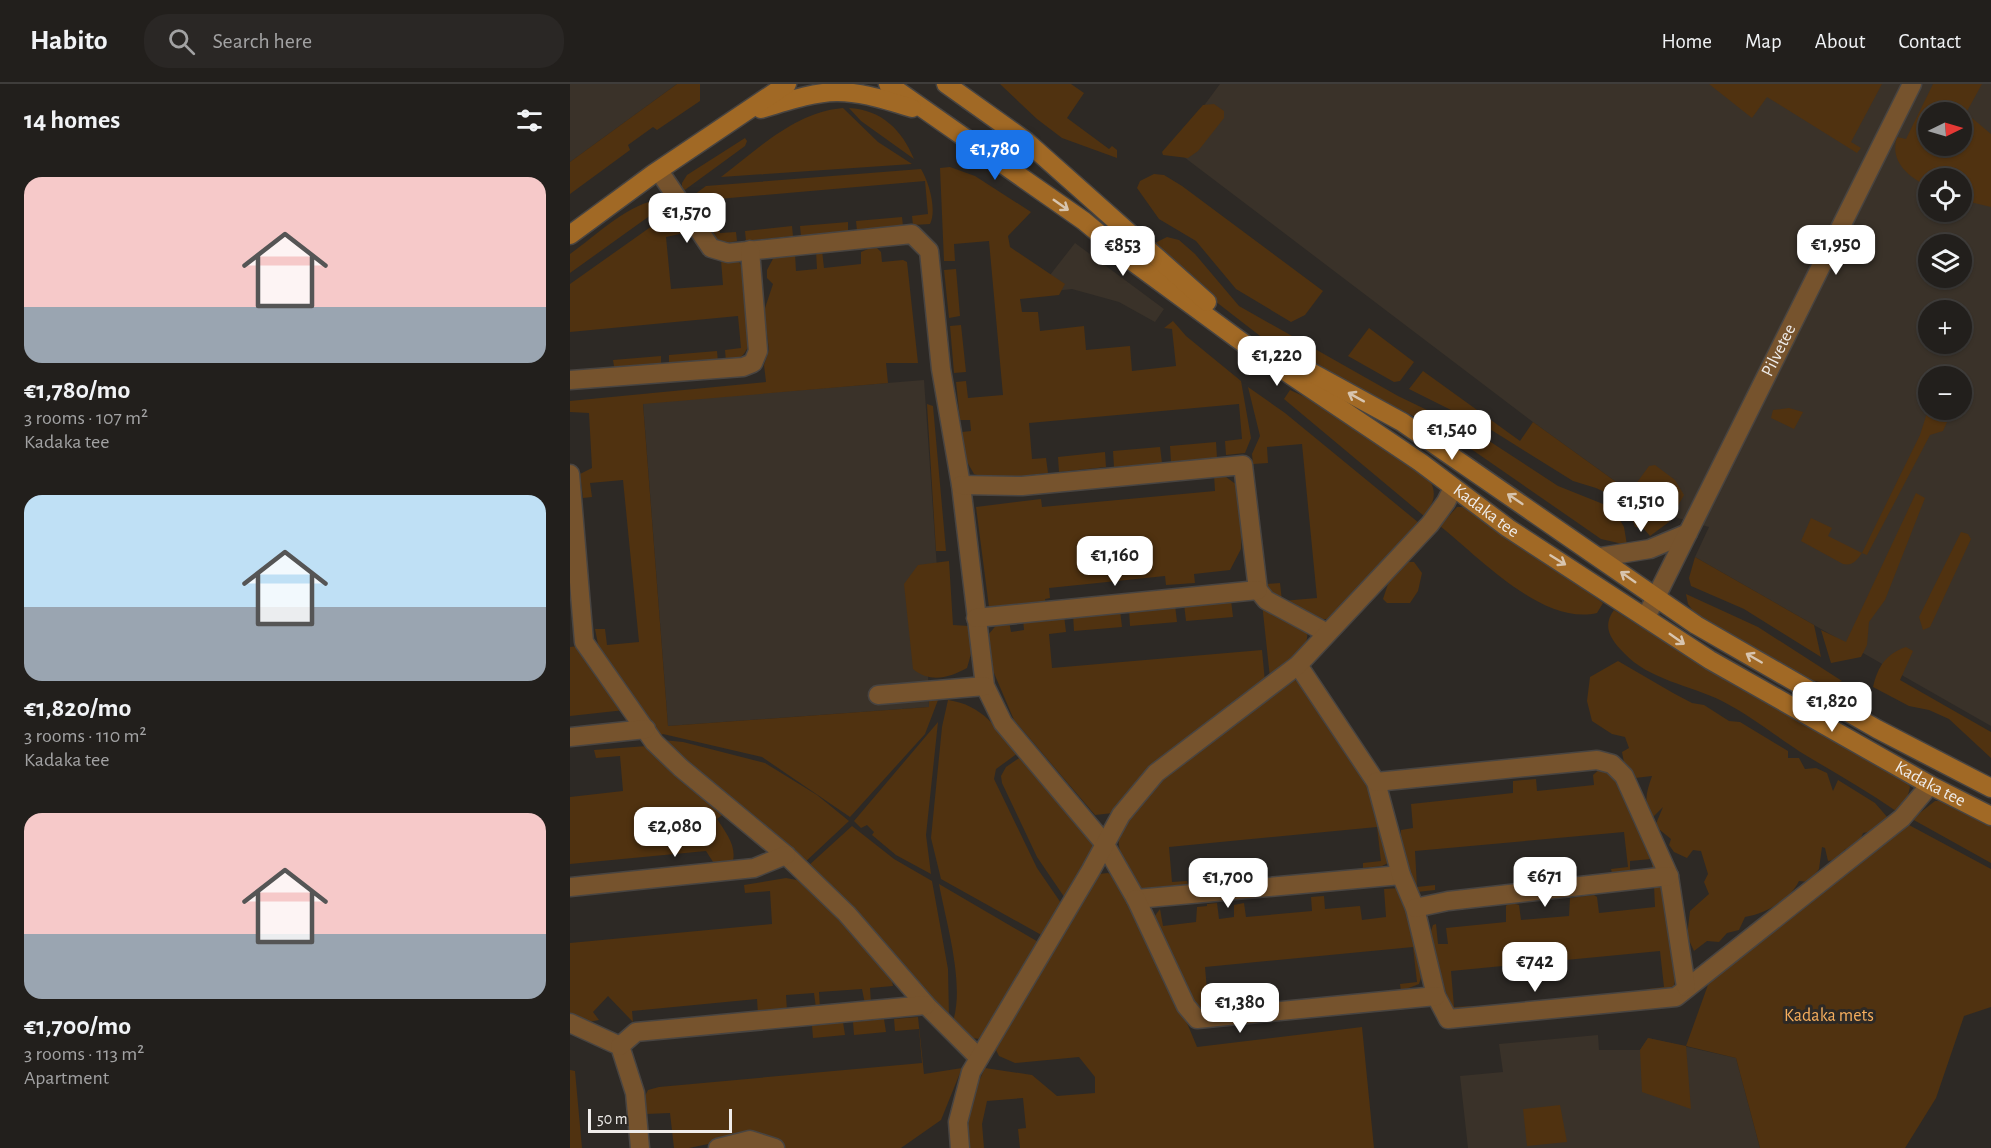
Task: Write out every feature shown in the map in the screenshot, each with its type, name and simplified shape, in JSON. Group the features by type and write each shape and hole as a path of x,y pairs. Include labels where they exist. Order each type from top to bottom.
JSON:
{"main road":[{"path":"745,114 763,84"},
{"path":"745,114 776,84"},
{"path":"570,235 787,84"},
{"name":"Kadaka tee","path":"888,84 1084,221 1133,262 1246,345 1420,462 1508,528 1710,660 1930,785 1991,816"},
{"name":"Kadaka tee","path":"949,86 1026,141 1199,295 1240,328 1280,355 1402,422 1696,625 1841,708 1991,788"},
{"path":"745,114 817,92 835,90 856,92 926,112"},
{"path":"1453,488 1462,477 1476,472"},
{"path":"1810,718 1832,714 1841,708"},
{"path":"1930,785 1936,778 1959,772"}],"street":[{"name":"Pilvetee","path":"1646,617 1911,84"},
{"path":"659,171 711,248 728,253 912,234 929,251 941,369 961,485 985,686 1003,723 1104,843 1136,899 1186,1006 1197,1020 1436,996"},
{"path":"570,380 743,367 753,363 758,351 750,250"},
{"path":"961,485 1022,486 1243,465 1258,590 1266,600 1327,633"},
{"path":"570,474 570,501 584,642 646,729 681,768 786,855 847,914 926,1005 979,1058"},
{"path":"960,1148 958,1122 962,1098 971,1072 1121,815 1156,773 1298,665 1430,524 1453,488"},
{"path":"1600,557 1650,549 1688,533"},
{"path":"976,618 1258,590"},
{"path":"1298,665 1376,782 1401,875 1415,908 1436,996 1448,1020 1676,997 1902,818 1930,785"},
{"path":"878,695 985,686"},
{"path":"570,737 646,729"},
{"path":"1376,782 1597,760 1612,764 1624,776 1669,876 1686,987"},
{"path":"570,887 754,868 786,855"},
{"path":"1136,899 1401,875"},
{"path":"1415,908 1449,901 1669,876"},
{"path":"620,1046 636,1032 926,1005"},
{"path":"570,1023 620,1046 635,1093 640,1148"},
{"path":"718,1148 750,1140 775,1148"}],"shaded area":[{"path":"570,84 677,84 570,162"},
{"path":"1220,84 1991,84 1991,726 1695,557 1709,527 1671,516 1630,492 1533,422 1180,154 1180,138"},
{"path":"1075,243 1164,309 1155,322 1119,302 1072,289 1036,293"},
{"path":"924,380 944,670 928,674 929,707 668,726 643,403"},
{"path":"1598,1035 1599,1050 1640,1050 1648,1038 1736,1058 1760,1148 1468,1148 1460,1076 1503,1072 1499,1044"}],"green space":[{"path":"677,84 700,84 700,101 657,130 653,127 628,145 630,150 570,194 570,162"},
{"path":"1000,84 1071,84 1084,93 1067,118 1109,149 1112,146 1117,150 1117,158 1062,138 1037,119"},
{"path":"1709,84 1882,84 1851,142 1861,148 1857,153 1767,97 1752,118"},
{"path":"1933,84 1982,84 1972,102 1924,102"},
{"path":"1214,104 1224,111 1224,118 1198,151 1188,158 1163,155 1162,152 1203,105"},
{"path":"843,108 878,142 912,164 721,177 793,124 825,111"},
{"path":"849,108 871,113 889,123 903,139 914,159 861,121"},
{"path":"1918,115 1918,156 1972,156 1972,118 1991,134 1991,207 1972,202 1972,168 1918,168 1918,180 1914,178 1902,168 1898,161 1895,146 1897,137 1906,139"},
{"path":"745,138 747,141 745,146 682,192 682,183 687,175"},
{"path":"950,167 975,176 1031,212 1008,236 1010,247 1065,284 1059,295 1020,299 1022,312 1038,312 1040,331 1084,326 1086,350 1130,346 1132,371 1176,366 1172,329 1164,328 1173,321 1186,336 1241,381 1251,438 1245,453 1226,455 1225,441 1242,439 1239,404 1029,423 1032,459 1046,458 1048,473 1001,478 974,474 966,460 962,432 971,431 970,420 960,420 956,382 966,381 968,398 1003,395 989,241 954,244 955,261 944,261 940,168"},
{"path":"921,169 931,196 933,211 930,224 913,225 912,216 928,214 925,181 718,199 720,233 736,232 737,241 721,244 704,225 687,200 706,186"},
{"path":"1154,174 1164,175 1182,186 1323,291 1305,315 1291,322 1236,289 1196,241 1159,219 1137,188 1140,181"},
{"path":"663,199 669,202 570,273 570,254 626,213 650,201"},
{"path":"676,209 689,232 666,237 671,289 723,285 721,260 738,260 744,271 749,344 743,355 726,362 725,350 741,348 738,316 570,332 570,284"},
{"path":"902,217 903,226 857,231 856,221"},
{"path":"848,222 848,231 801,236 800,226"},
{"path":"792,226 793,236 746,241 745,231"},
{"path":"1167,237 1179,240 1195,254 1239,306 1398,396 1483,437 1558,486 1613,508 1624,527 1627,545 1601,539 1474,451 1415,417 1264,339 1202,291 1153,244"},
{"path":"875,246 881,252 882,262 903,260 907,262 918,363 886,363 888,383 643,404 668,726 929,707 929,700 938,700 925,734 850,817 762,757 663,734 659,736 594,647 598,644 595,629 605,629 607,645 639,642 623,480 590,483 592,497 583,498 580,474 592,468 589,413 570,412 570,401 766,382 764,365 769,350 764,311 773,284 767,278 767,270 775,255 795,254 796,271 817,269 816,251 822,250 824,268 861,264 861,252"},
{"path":"956,269 960,316 949,318 944,270"},
{"path":"961,325 966,372 954,373 950,326"},
{"path":"1369,328 1414,362 1400,381 1394,382 1348,356"},
{"path":"717,351 718,362 669,367 669,355"},
{"path":"661,356 661,368 615,372 613,360"},
{"path":"1423,371 1520,441 1533,422 1630,492 1649,466 1655,465 1675,480 1684,495 1669,522 1650,536 1644,529 1635,527 1631,516 1619,499 1596,488 1573,481 1493,431 1409,389"},
{"path":"1248,387 1285,413 1419,523 1327,619 1312,619 1272,598 1267,584 1280,583 1282,601 1317,598 1302,444 1267,447 1268,463 1253,464 1252,454 1260,436"},
{"path":"1290,390 1329,408 1430,480 1433,498 1424,516 1284,399"},
{"path":"927,404 933,406 946,551 936,551"},
{"path":"1789,408 1803,412 1794,429 1771,418 1773,410"},
{"path":"1925,420 1947,422 1943,431 1930,435 1867,555 1862,553 1920,435"},
{"path":"1216,442 1217,458 1171,462 1170,446"},
{"path":"1160,447 1162,463 1114,467 1113,451"},
{"path":"1105,452 1106,467 1059,472 1058,457"},
{"path":"1214,475 1226,477 1237,485 1242,519 1241,549 1230,570 1194,574 1195,583 1166,585 1165,576 1049,588 1050,598 1045,599 1046,606 996,610 989,607 976,507 1041,499 1042,507 1215,491"},
{"path":"1916,493 1925,498 1885,600 1869,622 1867,645 1861,657 1831,663 1821,630 1846,642"},
{"path":"1457,507 1467,507 1478,512 1603,603 1597,613 1576,614 1555,609 1534,599 1493,571 1440,526"},
{"path":"1811,518 1832,528 1828,536 1862,553 1854,562 1843,564 1801,541"},
{"path":"1961,532 1968,534 1971,539 1930,627 1923,630 1919,617"},
{"path":"1695,557 1814,625 1821,657 1744,609 1691,586 1689,578"},
{"path":"949,561 953,625 969,626 971,654 967,668 940,678 926,676 913,669 904,584 918,565"},
{"path":"1408,562 1414,562 1422,573 1418,591 1410,603 1387,603 1383,599 1389,581"},
{"path":"1686,594 1758,627 1842,681 1832,684 1808,680 1698,618 1688,604"},
{"path":"1231,600 1233,617 1186,621 1184,604"},
{"path":"1262,603 1307,631 1307,639 1300,652 1289,664 1270,678"},
{"path":"1175,605 1177,622 1130,626 1129,609"},
{"path":"1120,610 1122,627 1074,631 1073,614"},
{"path":"1614,610 1735,686 1907,782 1910,787 1907,799 1896,811 1733,707 1710,695 1645,670 1624,653 1609,632 1610,616"},
{"path":"1064,615 1066,632 1049,634 1052,668 1262,650 1265,682 1113,813 1095,815 1014,720 994,673 991,673 988,635 999,622 1009,621 1011,632 1024,630 1023,619"},
{"path":"579,646 625,710 570,716 570,647"},
{"path":"1906,647 1913,651 1900,680 1991,732 1991,758 1949,719 1929,710 1909,706 1873,687 1877,673 1888,657"},
{"path":"1618,661 1692,703 1704,705 1729,721 1740,722 1788,751 1788,758 1799,758 1805,769 1816,768 1827,773 1833,791 1838,780 1875,803 1888,818 1877,830 1863,833 1857,848 1845,849 1839,859 1828,861 1825,848 1822,847 1819,869 1809,882 1799,881 1795,888 1776,905 1745,917 1739,930 1727,933 1719,942 1707,941 1694,951 1687,936 1690,911 1709,894 1704,882 1708,874 1701,851 1693,850 1687,858 1674,852 1669,845 1671,839 1655,826 1663,807 1653,817 1648,808 1647,792 1652,776 1635,778 1625,768 1622,752 1629,748 1625,737 1612,734 1592,721 1587,701 1590,677"},
{"path":"1293,679 1302,686 1324,713 1366,780 1374,797 1382,827 1388,863 1363,868 1363,863 1381,861 1377,827 1169,847 1172,882 1187,881 1188,884 1137,889 1121,857 1119,843 1119,837 1127,818 1144,796 1194,751"},
{"path":"948,700 980,712 1018,753 996,769 994,779 1037,868 1063,906 1045,937 941,879 931,838 942,727"},
{"path":"938,722 926,835 931,874 896,855 872,835 874,832 867,825 861,828 854,821"},
{"path":"663,740 683,742 765,763 817,795 849,821 803,864"},
{"path":"647,746 726,812 717,819 732,846 732,864 715,865 706,851 570,864 570,797 623,791 620,756 596,758 594,750"},
{"path":"1022,756 1093,844 1093,853 1067,901 1037,857 1002,783 1001,776 1006,767"},
{"path":"1601,768 1618,775 1658,868 1653,871 1651,859 1630,861 1630,871 1612,873 1611,869 1628,867 1624,832 1415,851 1417,887 1435,885 1435,890 1417,892 1401,844 1401,830 1413,828 1411,804 1513,793 1513,781 1536,779 1537,791 1594,785 1593,775"},
{"path":"1935,801 1946,801 1991,823 1991,863 1912,819"},
{"name":"Kadaka mets","path":"1909,825 1991,869 1991,1007 1964,1016 1936,1098 1905,1148 1760,1148 1736,1058 1686,1046 1709,982"},
{"path":"852,826 894,859 932,881 948,969 949,1018 839,895 807,867"},
{"path":"1108,873 1128,900 1141,925 1197,1047 1362,1027 1374,1148 1020,1148 1018,1129 1026,1128 1023,1098 987,1101 982,1124 984,1148 968,1148 971,1107 985,1068 1032,1075 1057,1096 1095,1093 1095,1077 1079,1057 1015,1063 999,1056 996,1050 1058,936 1099,874"},
{"path":"786,878 802,881 890,970 893,986 870,988 871,1003 865,1004 862,989 819,992 820,1008 816,1008 814,993 786,995 787,1011 758,1014 757,999 632,1011 633,1022 608,996 593,1012 599,1020 584,1023 570,1014 570,943 772,924 770,891 745,893 744,885"},
{"path":"939,884 1040,943 983,1038 970,1037 953,1021 956,1006 956,971"},
{"path":"1664,885 1675,980 1673,990 1648,997 1647,989 1664,987 1660,951 1451,971 1454,1007 1472,1006 1473,1013 1458,1012 1450,1006 1429,937 1433,925 1436,924 1438,944 1448,944 1446,928 1506,922 1506,906 1509,902 1519,905 1521,920 1569,916 1570,898 1594,895 1597,897 1599,913 1655,907 1654,886"},
{"path":"1400,888 1424,969 1419,984 1401,991 1400,984 1417,982 1413,947 1205,967 1208,1001 1220,1001 1221,1008 1195,1009 1154,917 1160,909 1163,926 1196,922 1197,907 1217,903 1219,919 1234,917 1234,905 1244,903 1246,917 1312,911 1311,897 1324,896 1325,909 1360,906 1362,920 1386,917 1384,889"},
{"path":"918,1017 924,1074 962,1068 941,1120 901,1148 781,1148 756,1134 689,1148 674,1148 670,1113 646,1114 645,1096 648,1090 659,1087 922,1063 919,1029 895,1031 894,1019"},
{"path":"884,1019 886,1032 854,1035 853,1022"},
{"path":"843,1022 845,1035 813,1038 812,1026"},
{"path":"1648,1038 1686,1046 1691,1109 1642,1092 1640,1050"},
{"path":"570,1070 575,1071 582,1148 570,1148"},
{"path":"1560,1105 1567,1142 1527,1146 1523,1109"}]}
